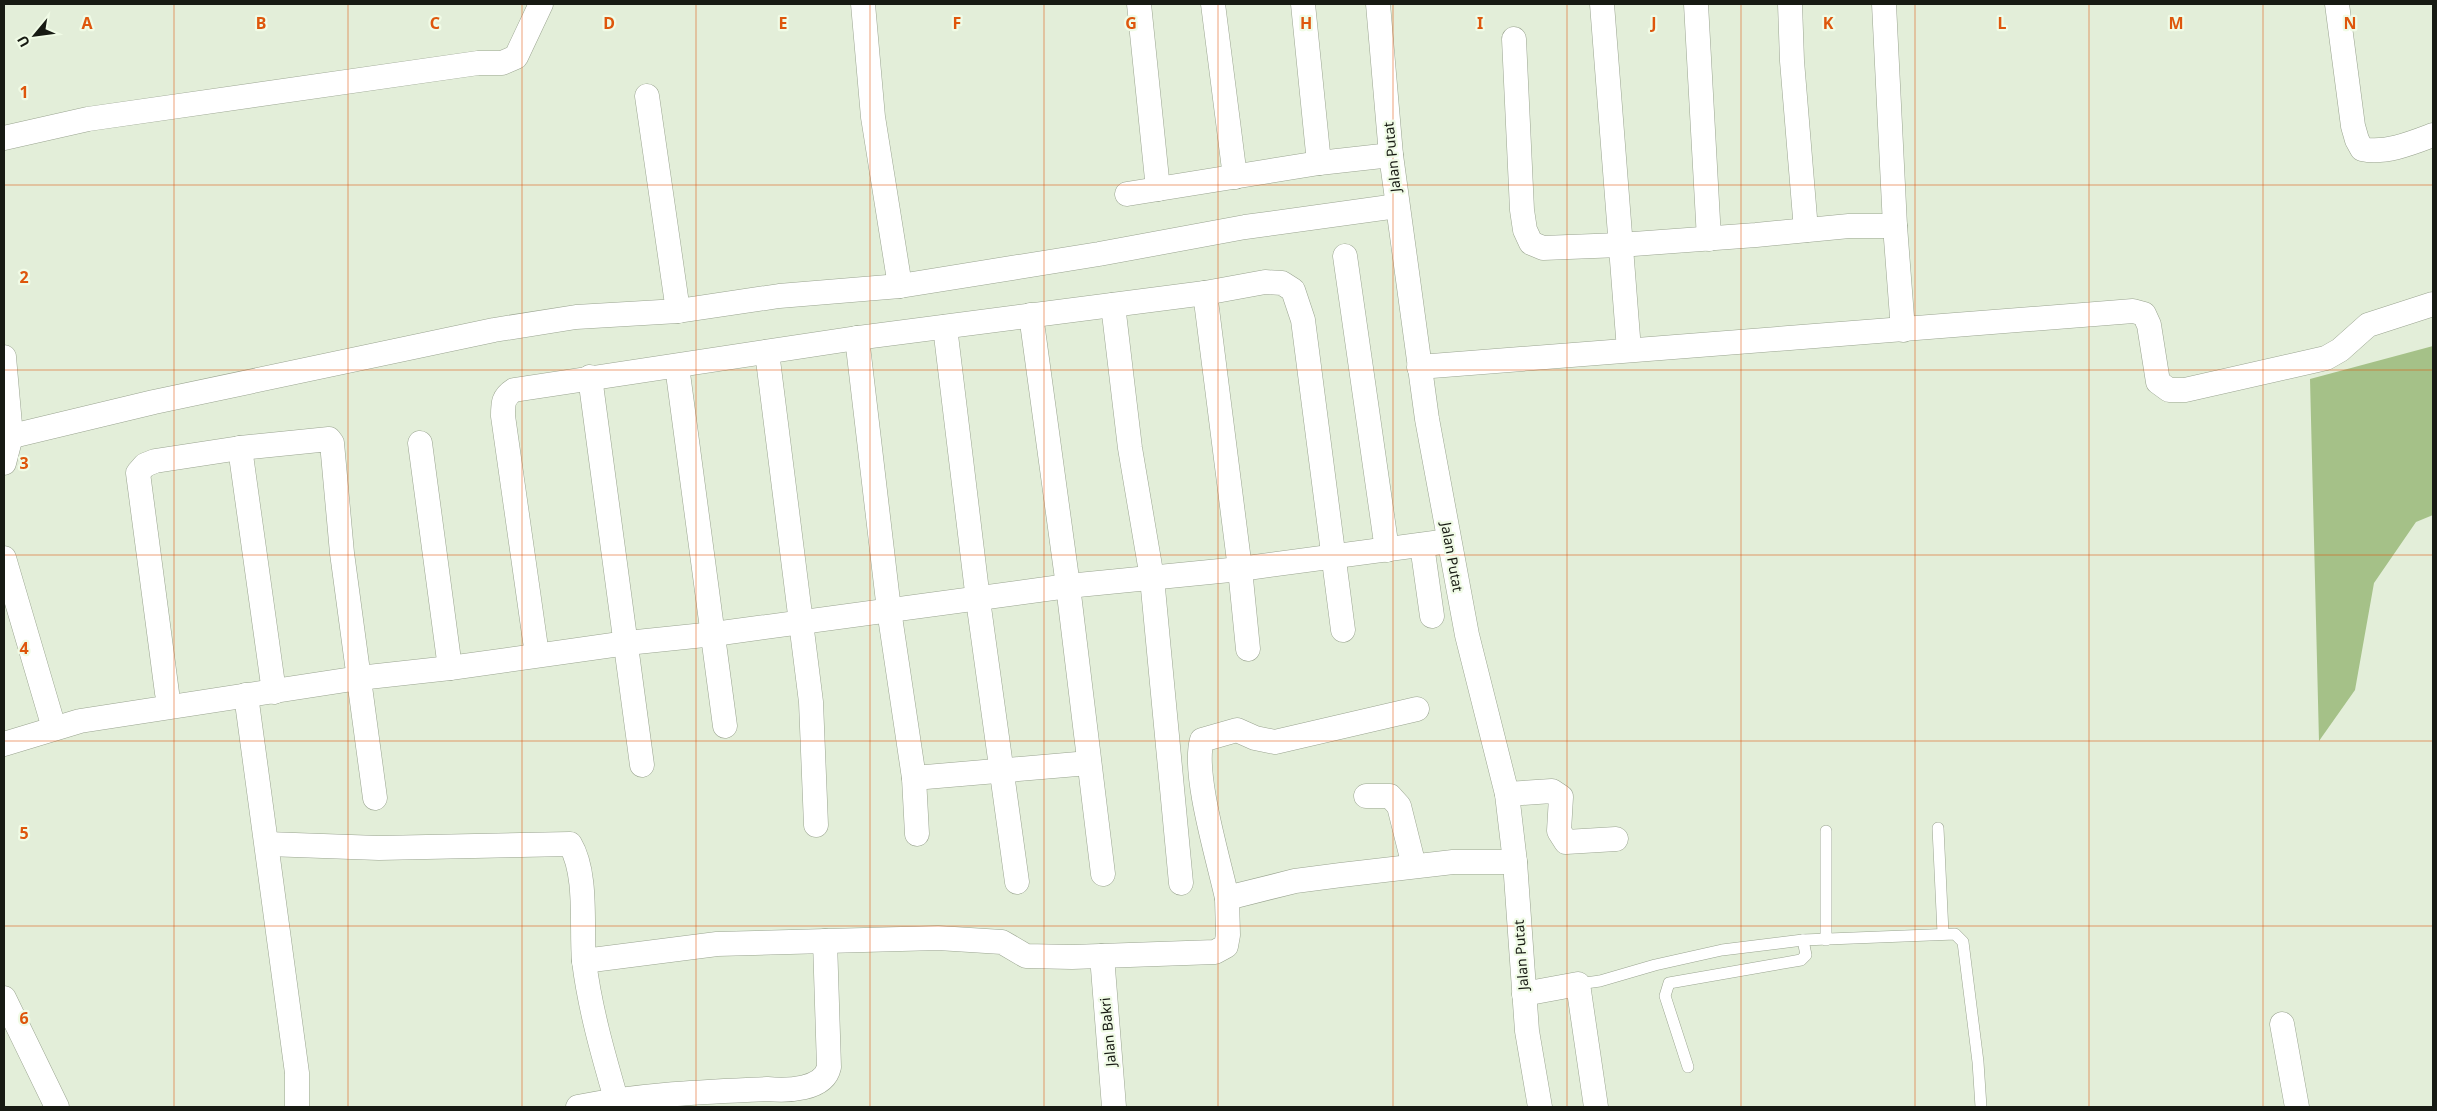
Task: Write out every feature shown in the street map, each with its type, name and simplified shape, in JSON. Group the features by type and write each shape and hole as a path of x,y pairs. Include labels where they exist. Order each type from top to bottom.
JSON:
{"street":[{"path":"4,138 88,119 478,63 502,64 516,58 541,4"},
{"path":"863,4 873,117 900,286"},
{"path":"1140,4 1158,189"},
{"path":"1212,4 1235,177"},
{"path":"1303,4 1319,163"},
{"name":"Jalan Putat","path":"1378,4 1391,155 1420,367 1449,542 1467,635 1507,794 1516,862 1527,1030 1540,1107"},
{"path":"1602,4 1629,350"},
{"path":"1696,4 1710,239"},
{"path":"1790,4 1792,61 1806,230"},
{"path":"1884,4 1895,226 1903,330"},
{"path":"2337,4 2353,126 2362,149 2371,151 2382,150 2412,143 2433,135"},
{"path":"1514,39 1522,210 1525,230 1531,243 1544,248 1620,245 1849,226 1895,226"},
{"path":"647,96 678,311"},
{"path":"1127,194 1319,163 1391,155"},
{"path":"7,437 154,402 494,330 576,316 678,311 780,296 900,286 1098,254 1245,227 1397,206"},
{"path":"1345,256 1387,550"},
{"path":"537,655 503,403 507,395 514,390 857,338 1205,293 1265,282 1282,283 1293,290 1299,302 1305,330 1343,630"},
{"path":"1205,293 1240,569 1248,649"},
{"path":"1420,367 2133,311 2144,314 2149,325 2158,382 2169,390 2185,390 2326,358 2340,350 2368,325 2433,304"},
{"path":"1113,305 1130,448 1152,578 1181,883"},
{"path":"1031,315 1068,586 1103,874"},
{"path":"945,327 978,600 1017,882"},
{"path":"857,338 889,610 914,778 916,834"},
{"path":"767,352 811,702 816,825"},
{"path":"4,357 7,437 4,463"},
{"path":"677,366 725,726"},
{"path":"590,377 642,765"},
{"path":"167,693 138,473 145,465 155,461 240,448 329,439 332,443 342,553 375,798"},
{"path":"420,443 450,668"},
{"path":"240,448 274,692"},
{"path":"4,744 54,728 160,708 359,678 978,600 1068,586 1240,569 1449,542"},
{"path":"1422,545 1432,616"},
{"path":"4,558 54,728"},
{"path":"246,695 297,1073 297,1107"},
{"path":"584,961 717,944 825,941 973,939 1002,942 1026,956 1102,956 1215,952 1226,946 1228,935 1227,898 1201,781 1200,747 1202,740 1237,730 1255,738 1274,742 1416,709"},
{"path":"914,778 1089,763"},
{"path":"1507,794 1552,791 1557,793 1561,797 1559,831 1566,842 1616,839"},
{"path":"1366,796 1390,796 1399,806 1414,866"},
{"path":"267,844 379,848 570,844 576,854 580,878 584,961 594,1023 616,1099"},
{"path":"1227,898 1294,881 1414,866 1453,862 1516,862"},
{"path":"578,1107 616,1099 663,1094 769,1098 782,1091 820,1082 827,1075 829,1067 825,941"},
{"name":"Jalan Bakri","path":"1102,956 1114,1107"},
{"path":"1524,994 1578,984 1596,1107"},
{"path":"4,998 57,1107"},
{"path":"2282,1024 2297,1107"}],"lane":[{"path":"1938,828 1943,933"},
{"path":"1826,831 1826,940"},
{"path":"1578,984 1600,981 1655,965 1722,950 1803,940 1955,934 1964,942 1978,1062 1981,1107"},
{"path":"1688,1067 1665,996 1669,983 1801,960 1806,955 1803,940"}],"green space":[{"path":"2433,346 2433,515 2416,522 2374,583 2355,690 2319,741 2310,379"}]}
